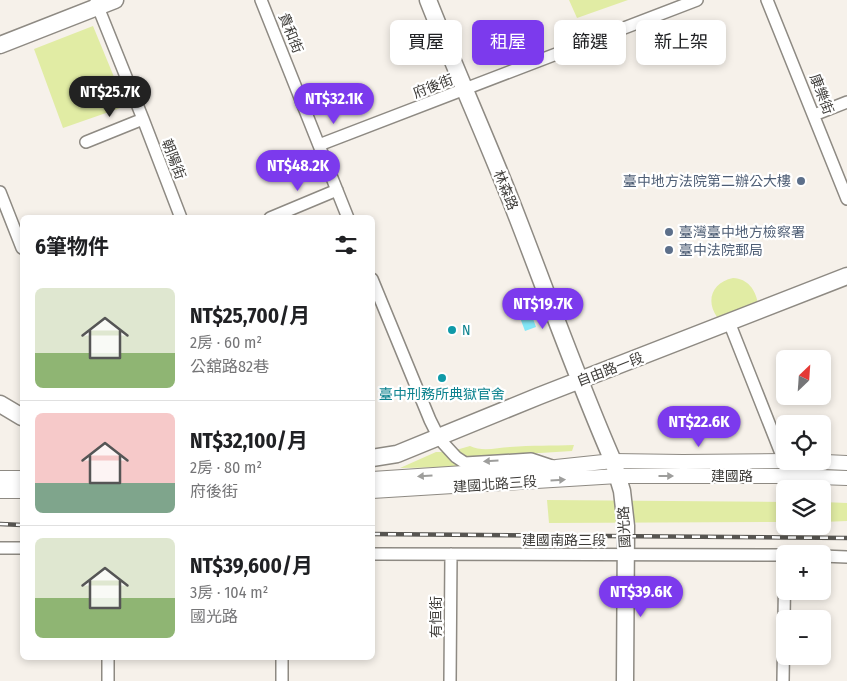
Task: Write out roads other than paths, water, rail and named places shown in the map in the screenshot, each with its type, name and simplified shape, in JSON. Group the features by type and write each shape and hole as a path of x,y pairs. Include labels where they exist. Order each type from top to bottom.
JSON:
{"main road":[{"path":"0,45 96,3 115,0"},
{"name":"林森路","path":"428,0 508,195 580,381"},
{"name":"自由路一段","path":"375,458 397,454 439,438 539,396 847,276"},
{"name":"國光路","path":"580,381 616,469 622,492 626,526 625,681"},
{"path":"0,404 20,415"}],"street":[{"name":"貴和街","path":"261,0 347,215"},
{"name":"府後街","path":"319,145 697,0"},
{"name":"康樂街","path":"767,0 847,200"},
{"name":"朝陽街","path":"96,3 180,215"},
{"path":"814,115 847,102"},
{"path":"86,142 143,120"},
{"path":"277,215 337,190"},
{"path":"0,192 20,243"},
{"path":"375,286 430,420 439,438 456,457 465,462 531,459 556,467"},
{"path":"729,322 776,441"},
{"name":"建國路","path":"616,469 683,462 776,461"},
{"path":"831,462 847,463"},
{"name":"建國北路三段","path":"375,479 556,467 616,469"},
{"name":"建國路","path":"616,469 847,478"},
{"name":"建國北路三段","path":"375,491 616,469"},
{"path":"0,478 20,478"},
{"path":"0,491 20,491"},
{"path":"0,548 20,548"},
{"name":"建國南路三段","path":"375,554 776,555"},
{"name":"有恒街","path":"450,681 451,554"},
{"path":"831,556 847,556"},
{"path":"783,681 784,600"},
{"path":"108,660 108,681"},
{"path":"282,660 282,681"}],"water":[{"path":"530,310 536,327 525,331 519,315"}],"railway":[{"path":"0,524 20,525"},
{"path":"375,534 847,538"}],"place":[{"name":"臺中地方法院第二辦公大樓","path":"801,181"},
{"name":"臺灣臺中地方檢察署","path":"669,232"},
{"name":"臺中法院郵局","path":"669,250"},
{"name":"N","path":"452,330"},
{"name":"臺中刑務所典獄官舍","path":"442,378"}]}
